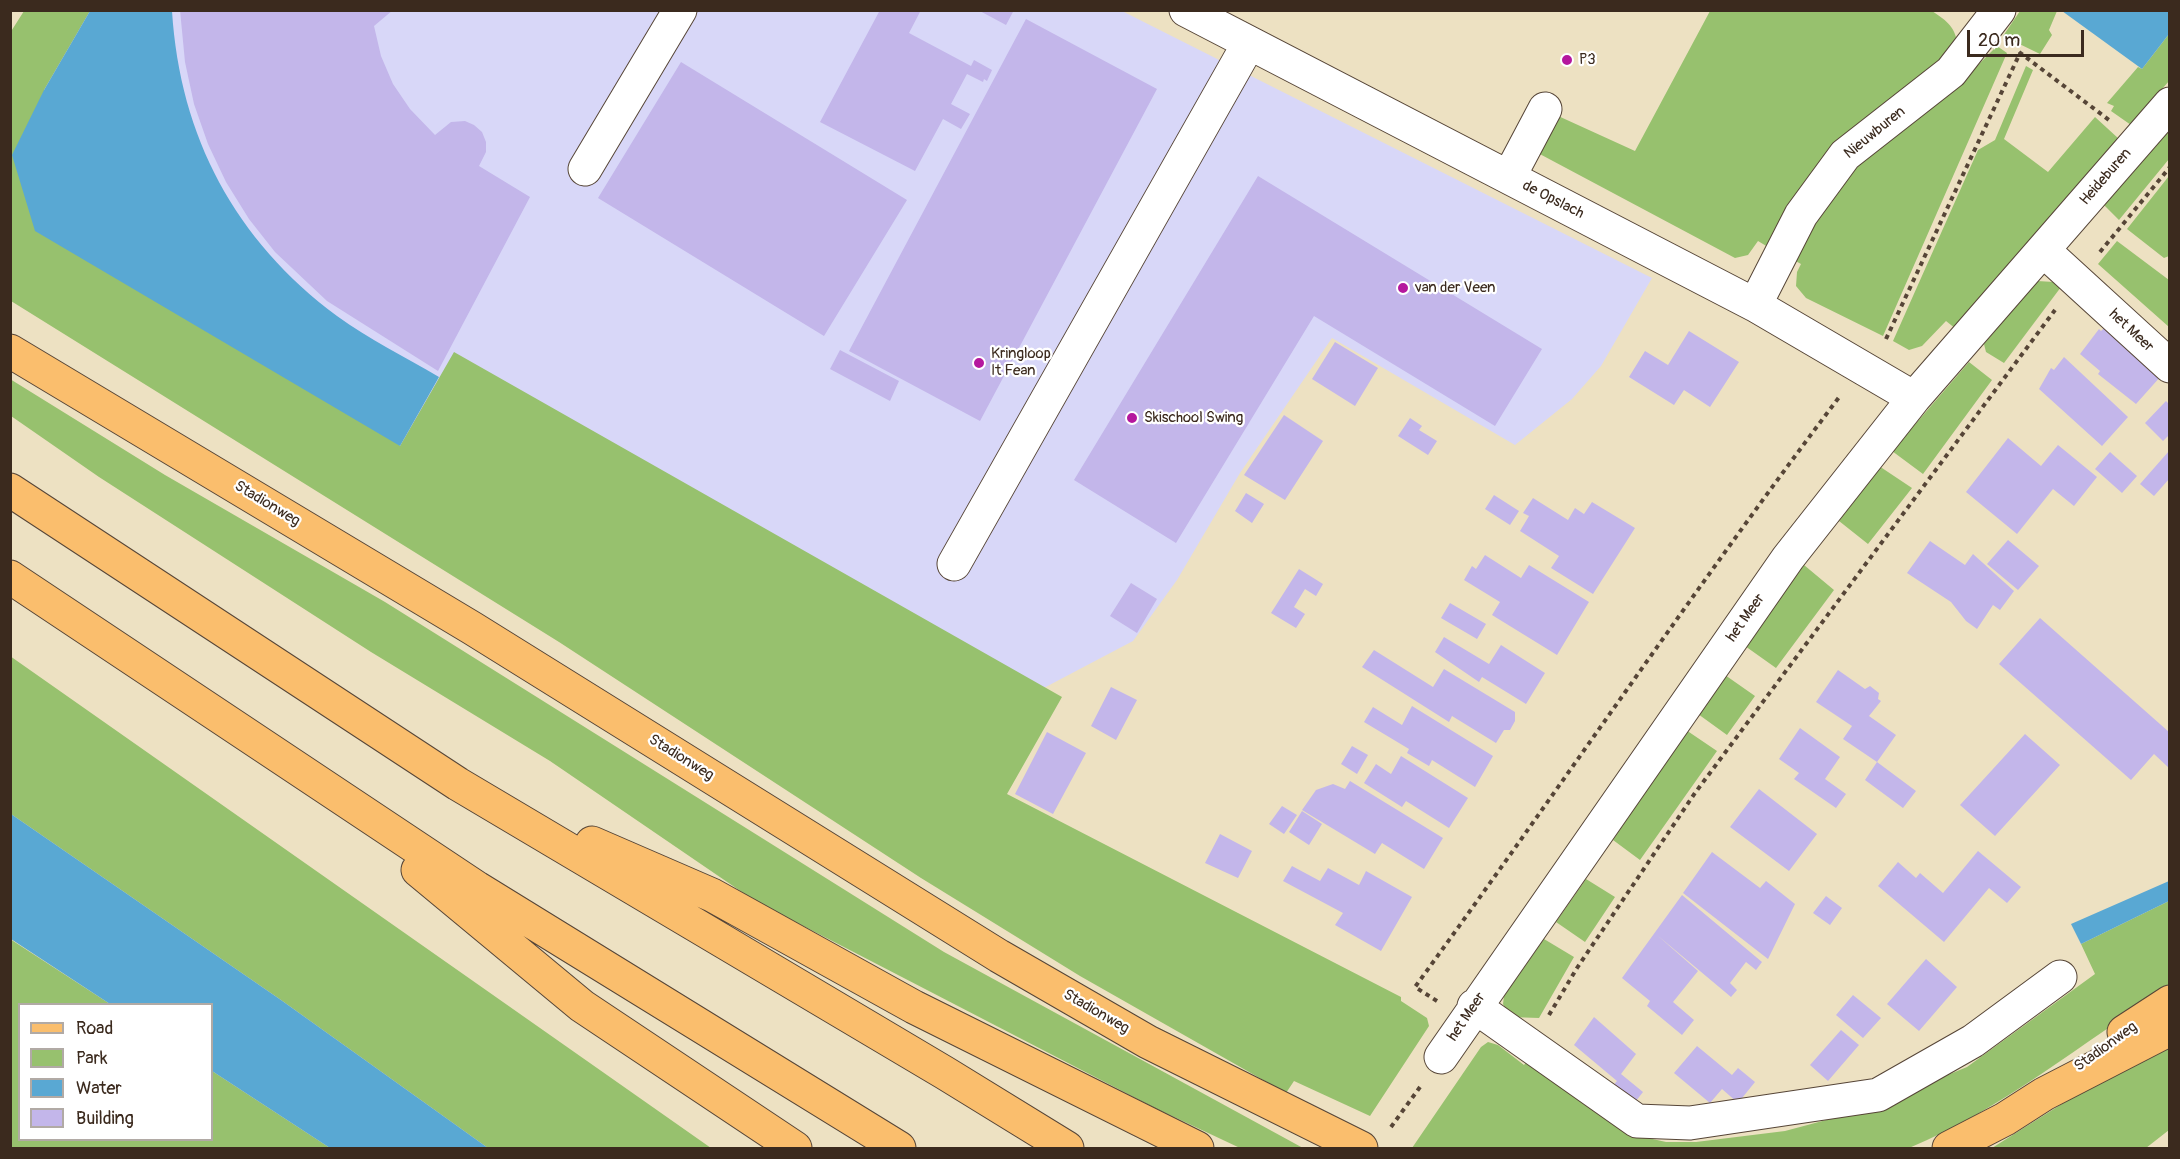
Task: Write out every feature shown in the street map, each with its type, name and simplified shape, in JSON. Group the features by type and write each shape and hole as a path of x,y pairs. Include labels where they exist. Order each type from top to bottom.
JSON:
{"main road":[{"name":"Stadionweg","path":"10,351 472,628 999,956 1148,1042 1311,1124 1374,1142"},
{"path":"10,490 458,784 935,1067 1067,1149"},
{"path":"10,577 477,888 899,1149"},
{"path":"282,758 582,1006 795,1149"},
{"path":"458,784 712,895 914,1007 1197,1149"},
{"name":"Stadionweg","path":"2044,1094 2107,1044 2169,1002"},
{"name":"Stadionweg","path":"1949,1149 2005,1119 2044,1094 2169,1029"}],"street":[{"path":"585,169 680,10"},
{"name":"de Opslach","path":"1186,10 1755,305 1914,398"},
{"name":"Nieuwburen","path":"1755,305 1800,214 1845,155 1952,72 1992,21"},
{"path":"954,564 1250,43"},
{"name":"Heideburen","path":"2043,250 2169,104"},
{"path":"1509,177 1545,109"},
{"name":"het Meer","path":"1441,1057 1470,1012 1788,558 1914,398 2043,250 2169,366"},
{"path":"1470,1012 1531,1047 1637,1121 1690,1123 1878,1095 1974,1041 2060,977"}],"path":[{"path":"1531,1047 1577,968 1695,793 2076,281 2169,168 2020,53 1992,21"},
{"path":"1470,1012 1415,987 1528,833 1770,488 1862,366 1889,336 2020,53"},
{"name":"het Meer","path":"1374,1142 1441,1057"}],"shaded area":[{"path":"63,10 1122,11 1652,278 1601,366 1572,399 1515,445 1332,338 1240,473 1177,580 1133,641 1002,710 397,436"}],"green space":[{"path":"24,11 90,11 44,90 400,446 454,352 1062,697 1007,794 1401,997 1401,1001 1427,1018 1429,1026 1370,1116 1294,1081 1286,1093 1080,976 921,878 559,642 11,301 10,33"},
{"path":"1710,11 1932,11 1951,27 1957,42 1768,247 1758,241 1748,255 1735,258 1536,152 1556,115 1635,151"},
{"path":"2020,11 2057,11 2049,30 2052,35 2040,54 2003,36"},
{"path":"2169,34 2169,81 2131,125 2111,111 2114,106 2107,103 2138,67 2142,69"},
{"path":"1997,46 2007,53 1883,336 1806,298 1796,286 1797,272 1801,264 1792,259 1817,215 1859,161 1966,77"},
{"path":"2026,66 2033,70 2004,139 2048,172 2095,117 2119,139 1956,329 1946,321 1922,346 1909,350 1893,341 1978,150 1995,140"},
{"path":"2169,126 2169,159 2119,220 2104,205"},
{"path":"2169,176 2169,256 2164,258 2127,229"},
{"path":"2117,241 2169,280 2169,327 2098,264"},
{"path":"2037,281 2054,282 2061,287 2004,363 1986,352 1984,344"},
{"path":"1969,362 1992,380 1923,474 1892,451"},
{"path":"10,379 165,475 385,602 944,952 1303,1148 1240,1148 1155,1108 755,901 550,761 371,652 99,477 11,416"},
{"path":"1879,466 1912,488 1868,544 1839,521"},
{"path":"1804,565 1834,590 1776,668 1745,646"},
{"path":"10,656 711,1148 488,1148 281,1000 11,814"},
{"path":"1725,675 1755,696 1727,735 1698,714"},
{"path":"1686,730 1717,751 1640,860 1613,840"},
{"path":"1586,879 1615,897 1585,942 1556,922"},
{"path":"2169,901 2169,989 2010,1094 1944,1132 1909,1148 1412,1148 1481,1047 1488,1042 1498,1045 1524,1065 1528,1060 1632,1133 1666,1142 1696,1142 1785,1131 1860,1111 1967,1067 2095,974 2081,944"},
{"path":"10,939 108,1003 18,1003 18,1141 213,1141 213,1072 330,1148 11,1148"},
{"path":"1544,939 1574,957 1539,1018 1510,1017 1503,1004 1504,996"},
{"path":"2169,1045 2169,1130 2146,1148 1992,1148 2122,1066"}],"water":[{"path":"90,11 172,11 177,57 187,101 201,143 219,182 242,219 269,254 301,286 337,316 439,377 400,446 35,231 12,155 44,90"},
{"path":"2062,11 2169,11 2169,34 2142,69"},
{"path":"11,814 281,1000 488,1148 330,1148 213,1072 213,1003 108,1003 11,939"},
{"path":"2169,881 2169,901 2081,944 2071,924"}],"building":[{"path":"180,10 393,10 374,26 381,56 393,84 410,109 435,135 451,122 465,121 474,125 482,132 486,142 486,152 479,166 530,197 438,371 327,301 275,252 249,219 226,182 208,144 194,104 185,62"},
{"path":"880,10 921,10 909,33 971,66 974,60 992,70 987,81 984,79 983,82 967,74 951,104 970,114 961,129 943,119 915,171 820,122"},
{"path":"978,10 1014,10 1006,25"},
{"path":"1026,19 1157,89 980,421 849,351"},
{"path":"681,62 907,200 824,336 598,198"},
{"path":"1258,176 1542,349 1495,426 1314,316 1176,543 1074,480"},
{"path":"2104,328 2123,346 2125,343 2161,376 2136,404 2098,374 2100,371 2080,354 2099,329 2101,331"},
{"path":"1689,331 1739,362 1710,407 1684,390 1674,405 1629,377 1645,351 1668,365"},
{"path":"1335,342 1378,368 1355,406 1312,379"},
{"path":"840,350 899,381 890,401 830,369"},
{"path":"2064,357 2128,417 2102,446 2039,389 2051,368 2054,370"},
{"path":"2166,401 2169,404 2169,435 2163,441 2145,423"},
{"path":"1284,415 1323,441 1285,500 1244,475"},
{"path":"1410,418 1422,426 1419,430 1437,441 1428,455 1398,436"},
{"path":"2008,438 2041,466 2058,445 2097,477 2074,506 2053,489 2017,534 1966,492"},
{"path":"2169,451 2169,479 2154,496 2140,484"},
{"path":"2110,452 2137,476 2122,493 2095,469"},
{"path":"1246,493 1264,504 1252,523 1235,511"},
{"path":"1494,495 1519,511 1510,525 1485,509"},
{"path":"1533,498 1568,520 1575,508 1584,514 1592,502 1635,528 1593,594 1551,568 1559,556 1520,531 1529,516 1523,513"},
{"path":"2008,540 2039,566 2018,590 1987,564"},
{"path":"1930,541 1965,565 1973,554 2014,591 2000,610 1993,605 1977,629 1966,621 1951,602 1907,573"},
{"path":"1485,555 1521,578 1529,565 1589,602 1557,655 1492,615 1500,602 1464,580 1472,566 1476,569"},
{"path":"1299,569 1323,584 1316,596 1305,589 1294,607 1305,614 1296,628 1271,613"},
{"path":"1131,583 1157,599 1137,633 1110,616"},
{"path":"1450,603 1486,624 1477,639 1441,618"},
{"path":"2040,618 2169,732 2169,768 2154,754 2131,780 1999,664"},
{"path":"1444,637 1489,664 1501,645 1545,673 1526,704 1482,677 1479,682 1435,652"},
{"path":"1374,650 1433,687 1444,669 1515,712 1515,721 1510,730 1504,730 1496,743 1452,716 1449,722 1362,667"},
{"path":"1838,670 1865,689 1870,686 1879,693 1878,699 1881,701 1869,716 1896,735 1877,762 1843,739 1852,726 1816,702"},
{"path":"1111,687 1137,700 1116,740 1091,726"},
{"path":"1412,706 1493,756 1475,787 1432,760 1429,766 1407,753 1409,749 1364,722 1373,707 1402,725"},
{"path":"1800,728 1840,757 1825,779 1846,794 1836,808 1794,779 1799,773 1779,759"},
{"path":"1047,732 1086,753 1053,814 1015,794"},
{"path":"2025,734 2060,765 1995,836 1960,805"},
{"path":"1352,746 1368,755 1357,774 1341,764"},
{"path":"1401,756 1468,798 1449,828 1406,801 1402,807 1364,783 1376,764 1391,774"},
{"path":"1877,762 1916,791 1903,808 1865,780"},
{"path":"1350,781 1443,838 1424,869 1382,843 1375,854 1302,810 1316,790 1333,784 1345,789"},
{"path":"1759,789 1817,834 1789,871 1730,827"},
{"path":"1282,806 1297,815 1284,834 1269,824"},
{"path":"1302,811 1322,824 1309,845 1289,832"},
{"path":"1220,834 1252,851 1238,878 1205,863"},
{"path":"1978,851 2021,887 2007,903 1989,888 1944,942 1878,886 1898,862 1916,878 1920,873 1943,893"},
{"path":"1712,852 1760,888 1766,881 1795,904 1768,959 1683,893"},
{"path":"1292,866 1320,881 1328,868 1359,885 1366,871 1412,897 1381,951 1335,925 1343,913 1283,881"},
{"path":"1682,895 1762,962 1756,970 1746,962 1730,983 1737,990 1731,997 1657,935 1698,971 1673,1002 1694,1020 1682,1035 1647,1006 1650,1001 1622,978"},
{"path":"1826,896 1842,908 1830,925 1813,913"},
{"path":"1926,959 1957,987 1919,1031 1887,1004"},
{"path":"1853,995 1881,1018 1863,1038 1836,1015"},
{"path":"1594,1017 1636,1054 1621,1074 1643,1092 1632,1106 1609,1090 1617,1081 1574,1045"},
{"path":"1841,1030 1859,1045 1828,1081 1810,1065"},
{"path":"1697,1046 1732,1075 1738,1068 1755,1082 1738,1103 1722,1089 1710,1103 1674,1073"}],"place":[{"name":"P3","path":"1567,60"},
{"name":"van der Veen","path":"1403,288"},
{"name":"Kringloop It Fean","path":"979,363"},
{"name":"Skischool Swing","path":"1132,418"}]}
